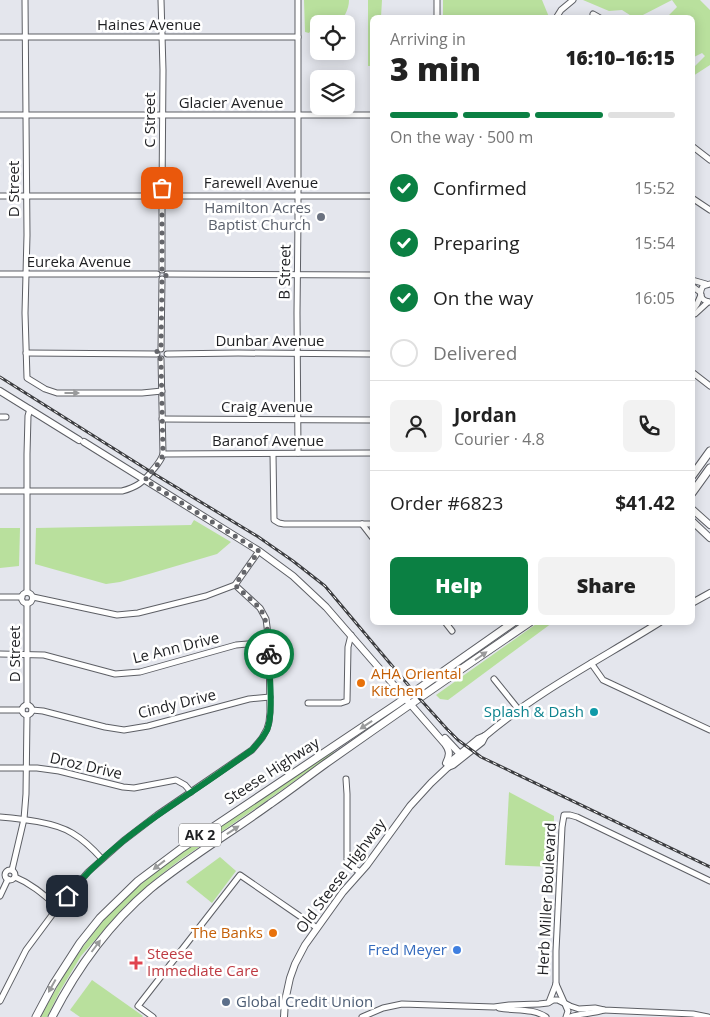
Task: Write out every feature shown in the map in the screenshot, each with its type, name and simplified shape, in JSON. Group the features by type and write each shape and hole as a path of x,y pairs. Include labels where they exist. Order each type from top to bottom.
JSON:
{"highway":[{"path":"695,472 710,451"},
{"path":"695,489 710,468"},
{"name":"Steese Highway","path":"36,1017 53,985 80,943 106,912 138,881 211,828 406,698 510,625"},
{"name":"Steese Highway","path":"52,1017 65,992 98,942 150,890 324,765 526,625"}],"main road":[{"path":"0,391 259,551 288,572 326,607 412,704 435,732 449,749 449,758 446,764 449,767 458,757 459,753 442,734 435,732"},
{"path":"695,512 710,525"},
{"path":"695,524 710,538"},
{"path":"695,601 710,593"},
{"name":"Old Steese Highway","path":"459,753 590,663 655,625"},
{"name":"Old Steese Highway","path":"284,1017 287,990 293,971 305,945 317,928 410,806 431,783 482,742 485,736"}],"street":[{"name":"D Street","path":"25,0 27,378 45,389 57,393 142,393 162,391"},
{"name":"C Street","path":"161,0 163,70 162,272"},
{"name":"B Street","path":"298,0 298,454"},
{"path":"437,0 437,15"},
{"path":"558,15 573,0"},
{"name":"Haines Avenue","path":"0,37 298,37"},
{"name":"Glacier Avenue","path":"0,115 370,115"},
{"path":"695,148 710,160"},
{"name":"Farewell Avenue","path":"0,196 370,196"},
{"path":"695,200 710,210"},
{"path":"0,491 122,491 132,488 145,480 161,460 163,454 162,391 157,351 161,349 162,279 158,277 162,272"},
{"name":"Eureka Avenue","path":"0,274 162,272 370,275"},
{"path":"695,281 708,284"},
{"path":"695,308 703,286 708,284"},
{"path":"695,289 703,300 709,302"},
{"path":"695,314 709,302"},
{"path":"26,353 164,358 165,350 161,349"},
{"name":"Dunbar Avenue","path":"166,354 370,354"},
{"path":"695,374 710,386"},
{"path":"22,598 24,593 27,592 27,454 28,416 30,409"},
{"name":"Craig Avenue","path":"162,420 370,420"},
{"name":"Baranof Avenue","path":"163,454 370,454"},
{"path":"273,454 274,520 284,524 370,524"},
{"path":"362,524 370,534"},
{"path":"27,592 31,593 33,597 100,613 117,615 138,613 206,596 235,585 259,551"},
{"path":"0,1001 26,950 58,907 88,872 123,841 252,750 262,738 267,729 270,712 269,642 266,619 260,608 235,585"},
{"path":"0,597 22,598 27,603 33,597"},
{"name":"D Street","path":"27,603 27,704"},
{"path":"447,625 452,631"},
{"path":"308,703 341,703 347,701 348,647 351,635"},
{"name":"Le Ann Drive","path":"0,654 44,655 115,674 140,672 236,645 269,642"},
{"path":"590,663 604,680 710,730"},
{"path":"494,679 519,710"},
{"name":"Cindy Drive","path":"32,710 124,730 148,726 249,699 270,696"},
{"path":"22,710 27,704 30,705 32,710 27,715"},
{"path":"0,710 22,710"},
{"path":"22,710 27,715"},
{"path":"27,715 24,819 12,870 15,876 28,882 58,907"},
{"name":"Droz Drive","path":"0,768 26,767 59,771 134,788 176,780 191,792"},
{"path":"346,779 347,861 350,866 360,872"},
{"name":"Herb Miller Boulevard","path":"547,1017 545,1011 556,984 558,898 564,816 570,815 577,818 710,881"},
{"path":"0,817 49,824 71,832 86,842 102,859"},
{"path":"8,879 3,872 12,870"},
{"path":"153,1017 138,1006 240,875 317,928"},
{"path":"8,879 11,880 15,876"},
{"path":"0,896 8,879"},
{"name":"Herb Miller Boulevard","path":"556,984 568,1011 566,1017"},
{"path":"362,1017 383,1008 402,1004 494,1007 548,1003 555,1000 561,1000 579,1009 595,1008 708,1017"},
{"path":"494,1007 538,1012 547,1017"},
{"path":"570,1017 580,1014 597,1013 604,1010"}],"green space":[{"path":"304,0 349,0 344,15 310,15 310,32 305,32"},
{"path":"368,0 382,0 381,15 370,15 370,66 368,66"},
{"path":"443,0 542,0 548,15 443,15"},
{"path":"583,0 672,0 643,15 630,15 622,10 609,11"},
{"path":"672,0 700,0 710,10 710,65 695,75 695,66 705,56 702,53 695,56 695,15 669,15 677,7"},
{"path":"194,520 231,542 217,554 120,582 106,584 35,564 36,528 191,525"},
{"path":"0,528 20,528 19,566 0,568"},
{"path":"535,625 549,625 448,700 440,699 436,695"},
{"path":"333,752 262,804 180,860 126,905 81,956 47,1017 41,1017 61,980 85,944 103,921 132,892 197,842"},
{"path":"509,792 554,816 553,867 505,865"},
{"path":"220,857 236,871 212,903 186,882"},
{"path":"92,980 143,1016 80,1017 70,1010"}],"railway":[{"path":"0,377 257,536 325,586 447,729 481,757 710,867"}],"way so far":[{"path":"162,188 162,270 167,274 162,279 161,349 157,351 157,354 158,358 161,359 163,454 161,460 145,480 259,551 235,585 260,608 266,619 269,654"}],"place":[{"name":"Hamilton Acres Baptist Church","path":"321,217"},
{"name":"AHA Oriental Kitchen","path":"361,683"},
{"name":"Splash & Dash","path":"594,712"},
{"name":"The Banks","path":"273,933"},
{"name":"Fred Meyer","path":"457,950"},
{"name":"Steese Immediate Care","path":"136,963"},
{"name":"Global Credit Union","path":"226,1002"}],"route":[{"path":"67,896 88,872 123,841 157,815 252,750 267,729 270,712 269,654"}]}
